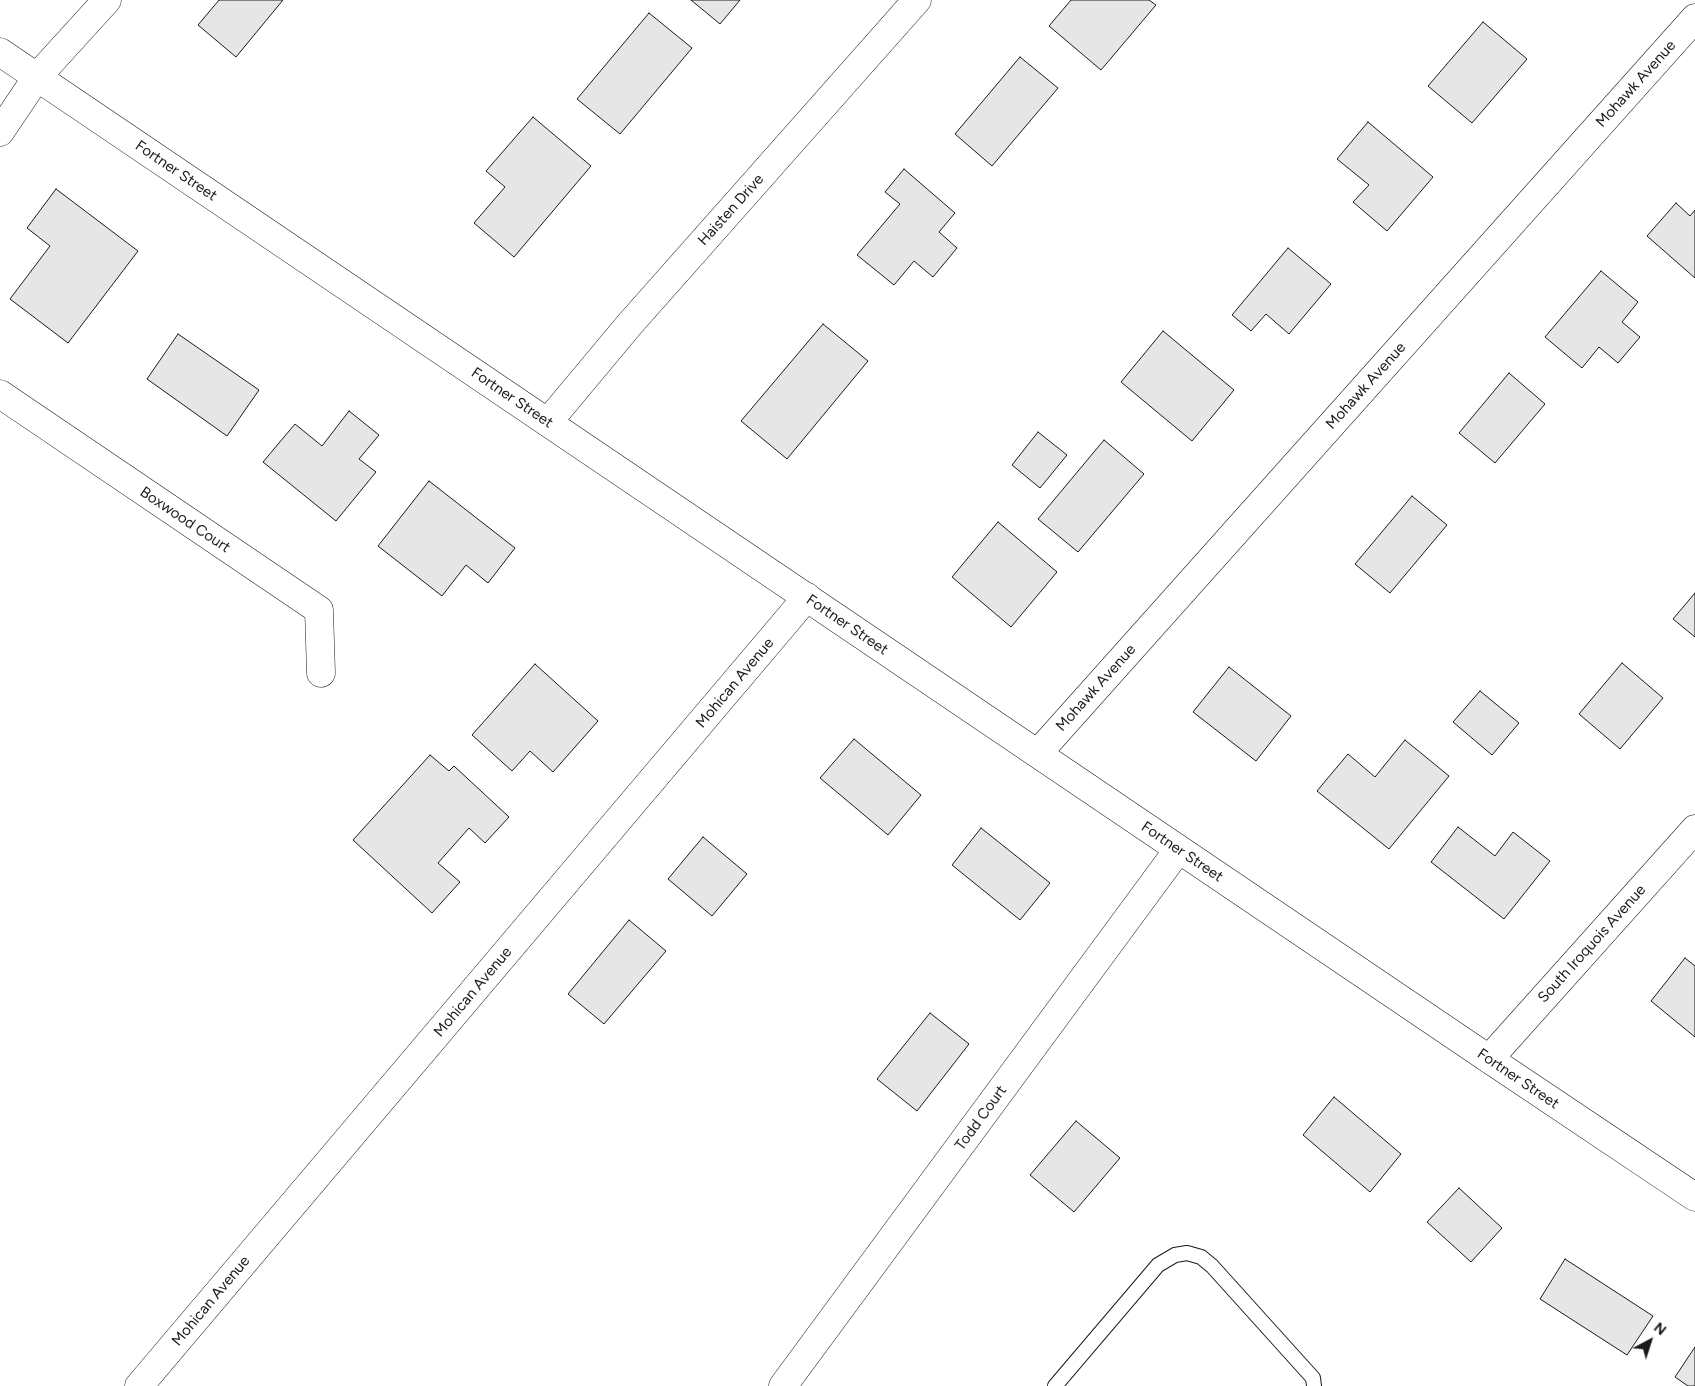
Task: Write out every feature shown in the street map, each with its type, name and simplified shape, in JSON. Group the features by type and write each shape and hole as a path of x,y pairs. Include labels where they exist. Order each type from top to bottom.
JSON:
{"street":[{"path":"0,132 37,77 107,0"},
{"name":"Haisten Drive","path":"548,422 629,324 917,0"},
{"name":"Mohawk Avenue","path":"1038,753 1695,18"},
{"name":"Fortner Street","path":"0,52 1038,753 1178,850 1695,1197"},
{"name":"Boxwood Court","path":"0,394 319,610 321,673"},
{"name":"Mohican Avenue","path":"139,1386 806,597"},
{"name":"South Iroquois Avenue","path":"1489,1060 1695,829"},
{"name":"Todd Court","path":"783,1386 1178,850"}],"lane":[{"path":"1055,1386 1158,1265 1175,1255 1187,1253 1200,1257 1212,1266 1313,1378 1314,1386"}],"building":[{"path":"219,0 283,0 236,57 198,25"},
{"path":"691,0 740,0 720,24"},
{"path":"1071,0 1149,0 1156,5 1101,70 1049,26"},
{"path":"649,13 692,48 620,134 577,99"},
{"path":"1483,22 1527,59 1472,123 1428,86"},
{"path":"1020,57 1058,88 992,166 955,134"},
{"path":"533,117 591,166 514,257 474,223 505,187 486,171"},
{"path":"1368,122 1433,177 1387,231 1353,202 1369,185 1337,159"},
{"path":"904,169 955,213 939,232 957,248 933,277 914,261 894,285 857,255 900,204 885,192"},
{"path":"56,189 138,251 68,343 10,299 50,246 27,228"},
{"path":"1676,203 1690,216 1695,210 1695,278 1647,236"},
{"path":"1288,248 1331,284 1289,334 1266,314 1251,331 1232,315"},
{"path":"1601,271 1638,302 1622,322 1640,337 1618,363 1599,347 1582,368 1545,337"},
{"path":"823,324 868,361 787,459 741,421"},
{"path":"1163,331 1234,390 1192,441 1121,382"},
{"path":"178,334 259,390 227,436 147,379"},
{"path":"1509,373 1545,404 1495,463 1459,433"},
{"path":"349,411 379,435 359,459 376,472 336,521 263,462 295,424 322,446"},
{"path":"1038,432 1067,455 1040,488 1012,465"},
{"path":"1104,440 1144,474 1078,552 1038,519"},
{"path":"429,481 515,548 488,583 466,565 442,596 378,546"},
{"path":"1412,496 1447,525 1390,593 1355,564"},
{"path":"998,522 1057,572 1011,627 952,577"},
{"path":"1695,593 1695,637 1673,619"},
{"path":"1622,663 1663,698 1620,749 1579,714"},
{"path":"535,664 598,721 553,772 530,751 512,771 472,735"},
{"path":"1229,667 1291,716 1256,761 1193,712"},
{"path":"1480,691 1519,723 1492,755 1453,722"},
{"path":"854,739 921,795 888,835 820,778"},
{"path":"1405,740 1449,776 1389,849 1317,791 1348,754 1375,777"},
{"path":"430,755 449,771 454,766 509,817 485,843 469,828 438,863 460,882 432,913 353,840"},
{"path":"1458,827 1495,856 1513,832 1550,861 1504,919 1431,862"},
{"path":"981,828 1050,883 1020,920 952,865"},
{"path":"703,837 747,874 712,916 668,879"},
{"path":"629,920 666,951 604,1024 568,994"},
{"path":"1685,958 1695,966 1695,1037 1651,1001"},
{"path":"930,1013 969,1044 917,1111 877,1079"},
{"path":"1334,1097 1401,1154 1370,1192 1303,1135"},
{"path":"1076,1121 1120,1158 1074,1212 1030,1175"},
{"path":"1459,1188 1502,1228 1471,1262 1427,1222"},
{"path":"1565,1259 1653,1316 1627,1355 1540,1299"},
{"path":"1695,1347 1695,1386 1688,1386 1675,1377"}]}
